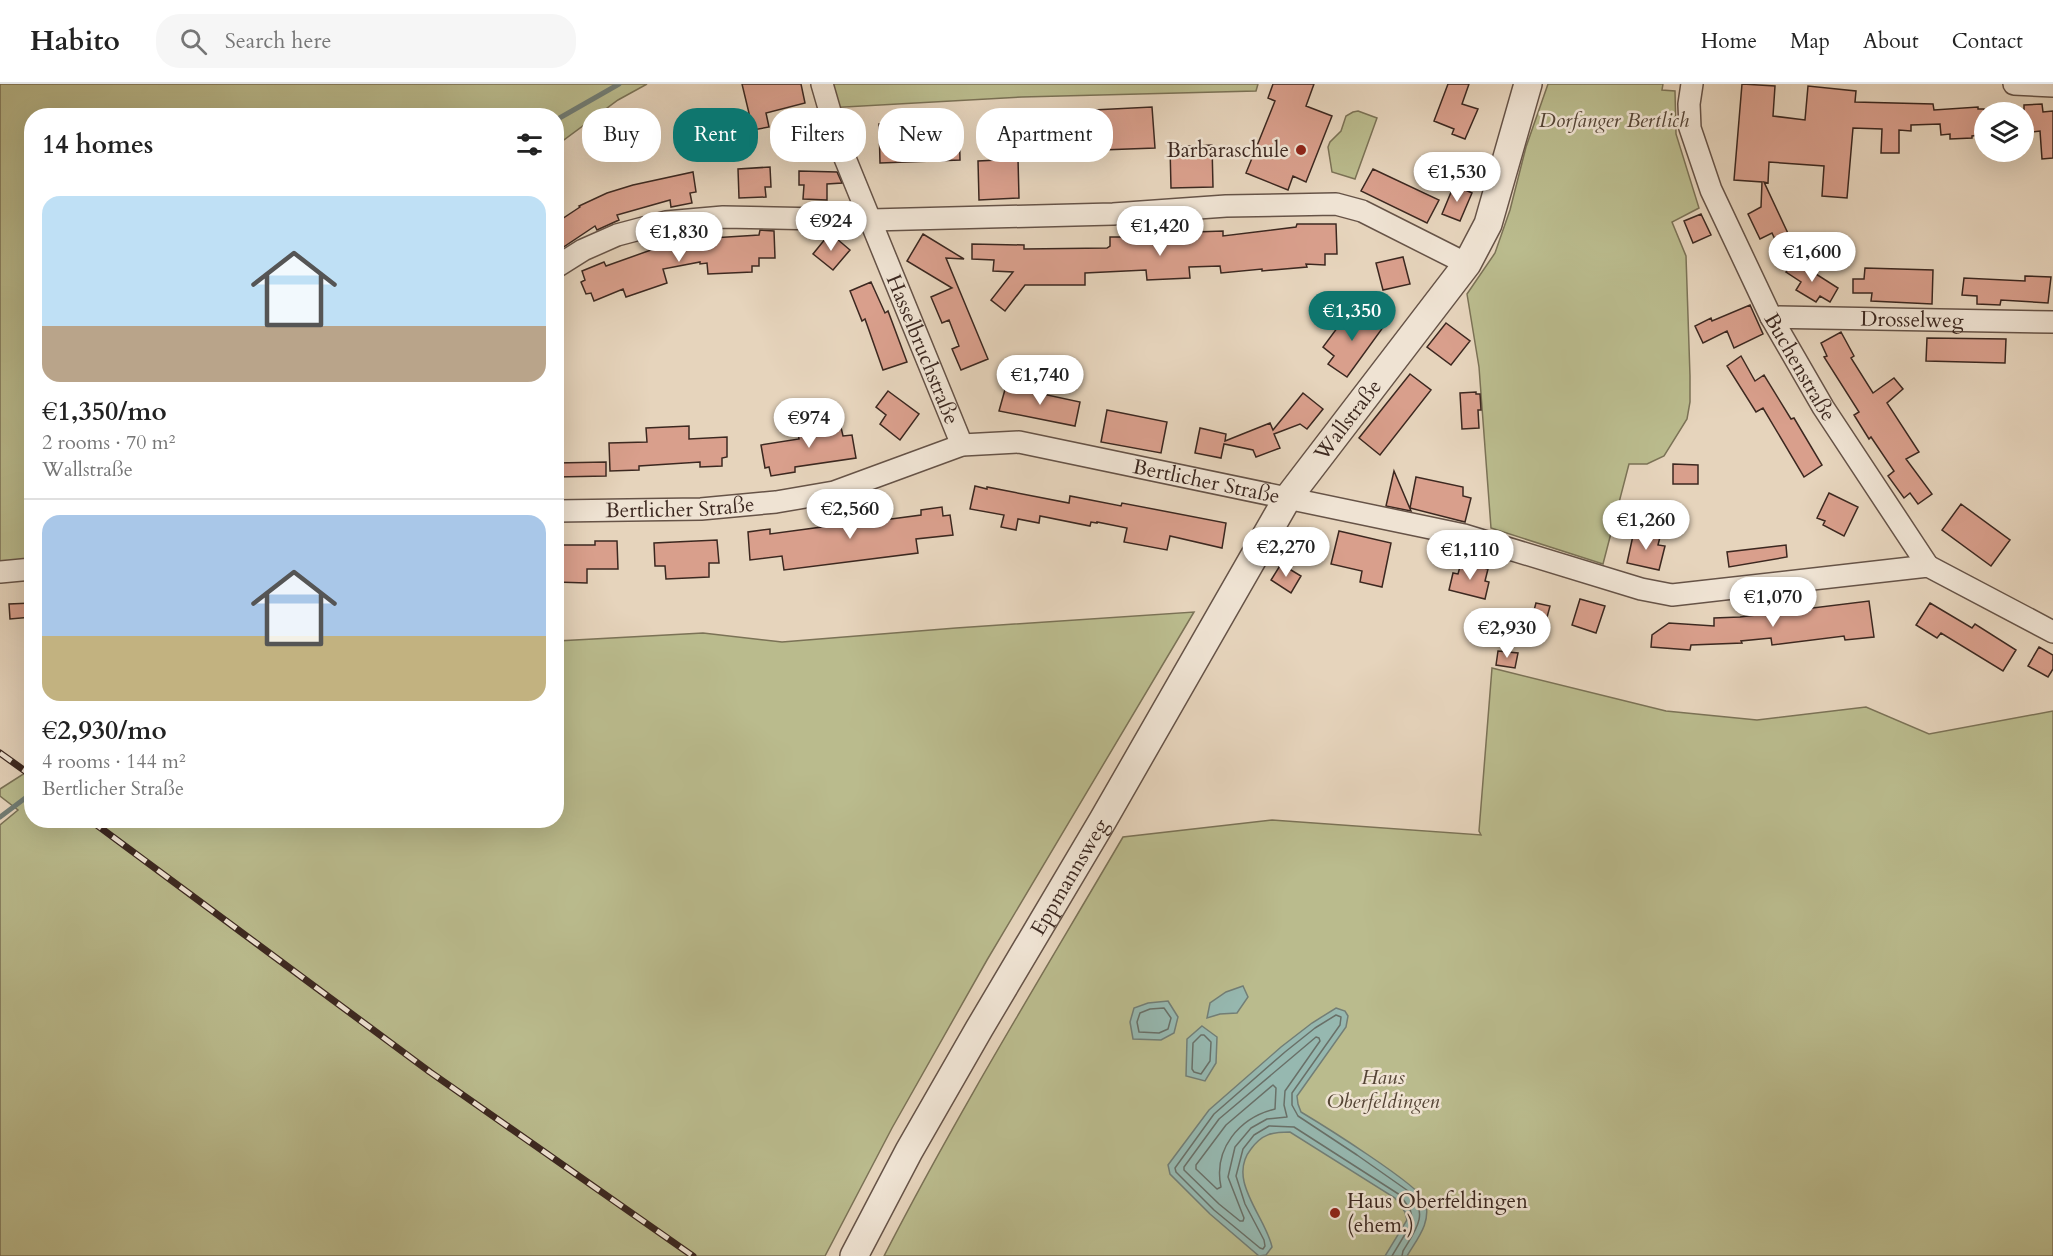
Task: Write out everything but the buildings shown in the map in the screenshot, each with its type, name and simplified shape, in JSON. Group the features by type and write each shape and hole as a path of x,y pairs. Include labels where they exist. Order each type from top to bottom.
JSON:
{"street":[{"name":"Hasselbruchstraße","path":"822,84 840,146 962,445"},
{"name":"Wallstraße","path":"1287,499 1467,264 1488,224 1528,84"},
{"name":"Buchenstraße","path":"1692,84 1689,104 1690,128 1697,149 1711,190 1771,317 1823,407 1928,566"},
{"path":"2014,84 2053,86"},
{"path":"564,262 583,250 617,235 666,222 723,216 871,220 1113,214 1226,206 1336,204 1362,211 1467,264"},
{"name":"Drosselweg","path":"1771,317 2053,321"},
{"name":"Bertlicher Straße","path":"564,511 700,509 788,500 834,492 962,445 1019,442 1464,534 1641,589 1672,595 1928,566"},
{"name":"Eppmannsweg","path":"854,1256 909,1151 1103,820 1287,499"},
{"path":"1928,566 2053,632"},
{"path":"0,572 24,569"}],"green space":[{"path":"0,84 647,84 607,108 582,108 582,127 564,140 564,108 24,108 24,565 0,568"},
{"path":"823,84 1258,84 1256,91 1022,97 827,108"},
{"name":"Dorfanger Bertlich","path":"1548,84 1663,84 1662,90 1675,91 1676,134 1699,208 1672,222 1686,256 1690,376 1690,402 1687,419 1664,456 1647,464 1629,464 1603,564 1491,528 1479,367 1467,294 1495,253 1510,210 1526,147"},
{"path":"1358,111 1377,118 1355,179 1332,172 1328,147 1341,131 1346,116"},
{"path":"1194,612 987,960 892,1128 825,1256 0,1256 0,825 18,810 0,796 0,789 24,774 24,828 564,828 564,641 703,633 782,642"},
{"name":"Haus Oberfeldingen","path":"1492,668 1666,711 1757,720 1866,707 1929,734 2053,711 2053,1256 884,1256 971,1097 1123,837 1272,820 1481,835 1479,831"}],"water":[{"path":"1243,986 1248,997 1237,1013 1220,1014 1207,1018 1210,1003 1226,992"},
{"path":"1168,1001 1178,1017 1174,1033 1161,1040 1133,1039 1130,1022 1134,1008 1148,1003"},
{"path":"1336,1008 1345,1011 1348,1016 1346,1027 1297,1096 1301,1112 1368,1155 1419,1193 1427,1209 1425,1223 1407,1256 1385,1256 1407,1220 1405,1212 1395,1198 1290,1132 1273,1133 1259,1140 1244,1161 1245,1186 1272,1247 1266,1255 1259,1256 1210,1214 1170,1174 1168,1165 1209,1110 1281,1047"},
{"path":"1202,1026 1217,1037 1216,1063 1205,1081 1186,1076 1187,1039"}],"waterway":[{"path":"564,115 619,84"},
{"path":"0,817 24,799"}],"railway":[{"path":"0,753 24,770"},
{"path":"101,828 430,1072 693,1256"}],"place":[{"name":"Barbaraschule","path":"1301,150"},
{"name":"Haus Oberfeldingen (ehem.)","path":"1335,1213"}]}
